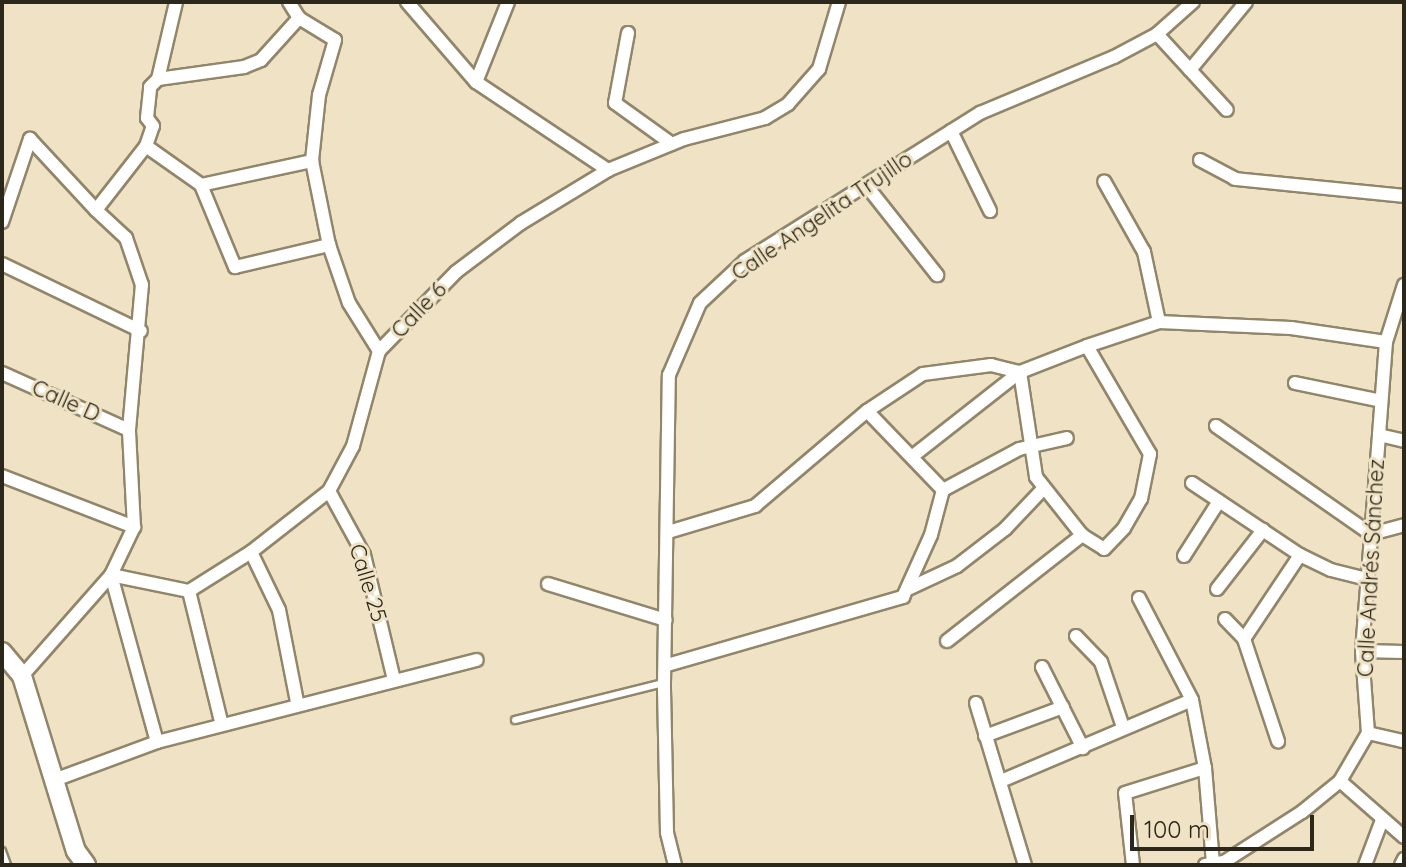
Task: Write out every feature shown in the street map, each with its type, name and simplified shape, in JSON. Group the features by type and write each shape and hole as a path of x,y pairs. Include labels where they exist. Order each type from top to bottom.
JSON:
{"main road":[{"path":"2,652 22,676 57,779 76,851 86,865"}],"street":[{"path":"96,210 146,146 153,126 146,106 150,87 158,79 176,2"},
{"path":"289,2 299,18 335,40 319,95 312,161 329,245 349,303 379,351"},
{"path":"407,2 476,82 608,170"},
{"path":"476,82 508,2"},
{"name":"Calle 6","path":"189,591 251,552 329,491 353,446 379,351 456,272 521,223 608,170 672,144 765,118 788,104 819,69 839,2"},
{"name":"Calle Angelita Trujillo","path":"675,865 667,832 664,683 667,665 669,375 700,303 745,261 980,113 1157,34 1193,2"},
{"path":"1190,70 1246,2"},
{"path":"158,79 244,67 275,48 299,18"},
{"path":"628,33 615,103 672,144"},
{"path":"1157,34 1227,110"},
{"path":"951,131 990,211"},
{"path":"2,222 30,139 134,252 142,285 141,331 129,430 134,527 111,575 22,676"},
{"path":"146,146 201,185 235,267 329,245"},
{"path":"1200,160 1235,179 1404,196"},
{"path":"201,185 312,161"},
{"path":"1104,181 1144,252 1159,322"},
{"path":"866,185 937,275"},
{"path":"2,264 141,331"},
{"name":"Calle Andrés Sánchez","path":"1368,733 1362,651 1381,401 1386,342 1404,285"},
{"path":"913,456 1020,372 1159,322 1291,328 1386,342"},
{"path":"1020,372 1029,447 1042,490 1082,535 1098,548 1109,547 1141,499 1150,454 1087,346"},
{"path":"668,532 755,506 867,411 923,374 991,365 1020,372"},
{"name":"Calle D","path":"2,373 129,430"},
{"path":"1295,383 1381,401"},
{"path":"867,411 943,490"},
{"path":"1216,426 1371,534 1404,525"},
{"path":"1379,435 1404,441"},
{"path":"667,665 903,597 910,588 943,490 1029,447 1067,438"},
{"path":"2,476 134,527"},
{"path":"1192,483 1300,555 1331,570 1367,579"},
{"path":"910,588 957,566 1005,529 1042,490"},
{"name":"Calle 25","path":"329,491 364,555 394,680"},
{"path":"1184,556 1219,501"},
{"path":"1217,589 1263,530"},
{"path":"947,641 1082,535"},
{"path":"251,552 279,610 297,702"},
{"path":"1244,639 1300,555"},
{"path":"111,575 189,591 222,725"},
{"path":"111,575 157,742"},
{"path":"548,584 666,620"},
{"path":"1139,598 1192,700 1221,864"},
{"path":"1225,619 1244,639 1278,741"},
{"path":"1076,636 1101,662 1123,727"},
{"path":"1362,651 1404,652"},
{"path":"57,779 157,742 297,702 477,660"},
{"path":"1042,667 1083,748"},
{"path":"1001,781 1192,700"},
{"path":"976,703 1025,865"},
{"path":"985,736 1063,707"},
{"path":"1205,865 1221,864 1340,781 1368,733 1404,741"},
{"path":"1133,865 1125,793 1205,768"},
{"path":"1340,781 1404,837"},
{"path":"1365,865 1382,820"},
{"path":"1401,865 1404,859"}],"lane":[{"path":"515,720 664,683"},
{"path":"2,851 7,865"}]}
